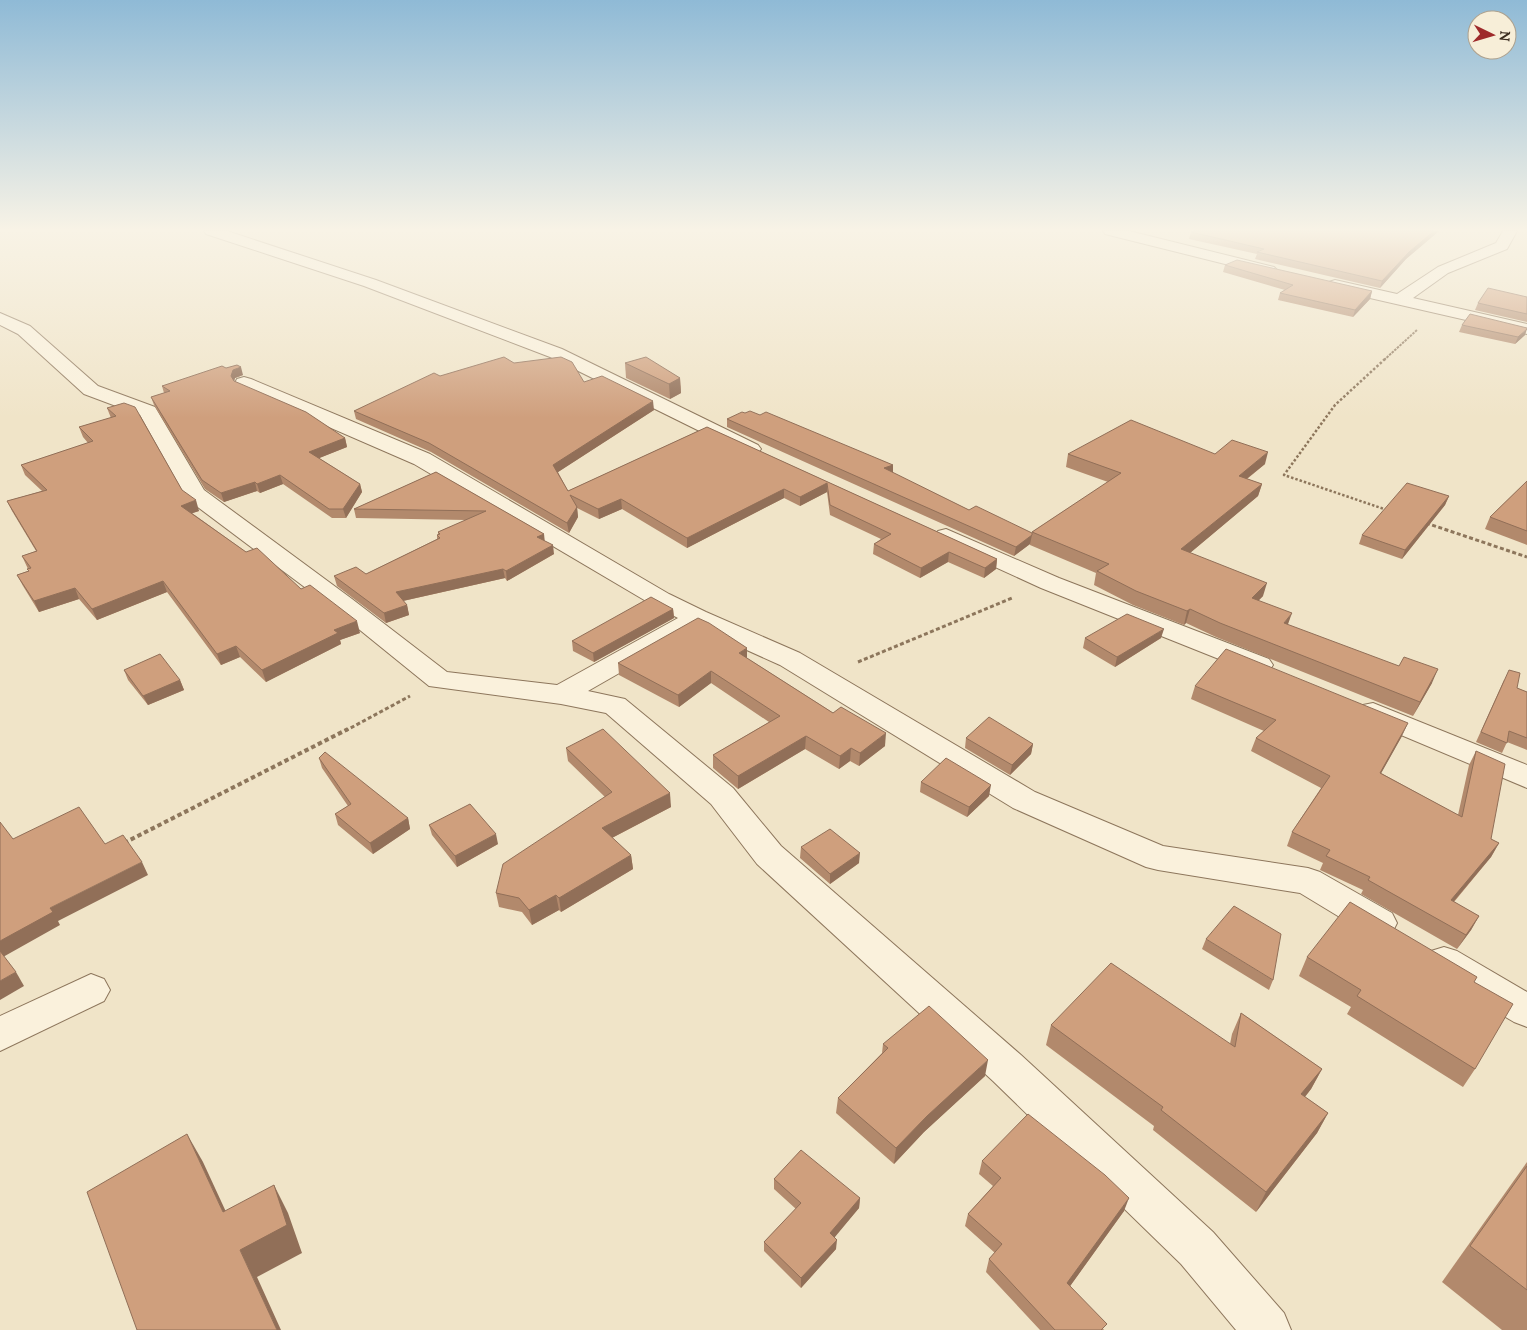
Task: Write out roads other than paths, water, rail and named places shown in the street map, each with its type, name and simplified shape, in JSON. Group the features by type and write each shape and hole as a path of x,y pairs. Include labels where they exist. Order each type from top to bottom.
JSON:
{"street":[{"path":"397,293 556,353 770,458"},
{"path":"1371,293 1527,329"},
{"path":"1400,300 1410,293"},
{"path":"0,318 24,330 91,390 148,411 194,494 343,604 439,680 561,694 615,706 722,796 769,855 1007,1068 1190,1242 1268,1330"},
{"path":"244,383 422,459 660,599 697,618 790,659 1024,800 1158,858 1308,881 1527,1011"},
{"path":"924,526 1050,583 1279,673"},
{"path":"561,694 697,618"},
{"path":"1353,703 1527,777"},
{"path":"0,1034 91,990"}]}
